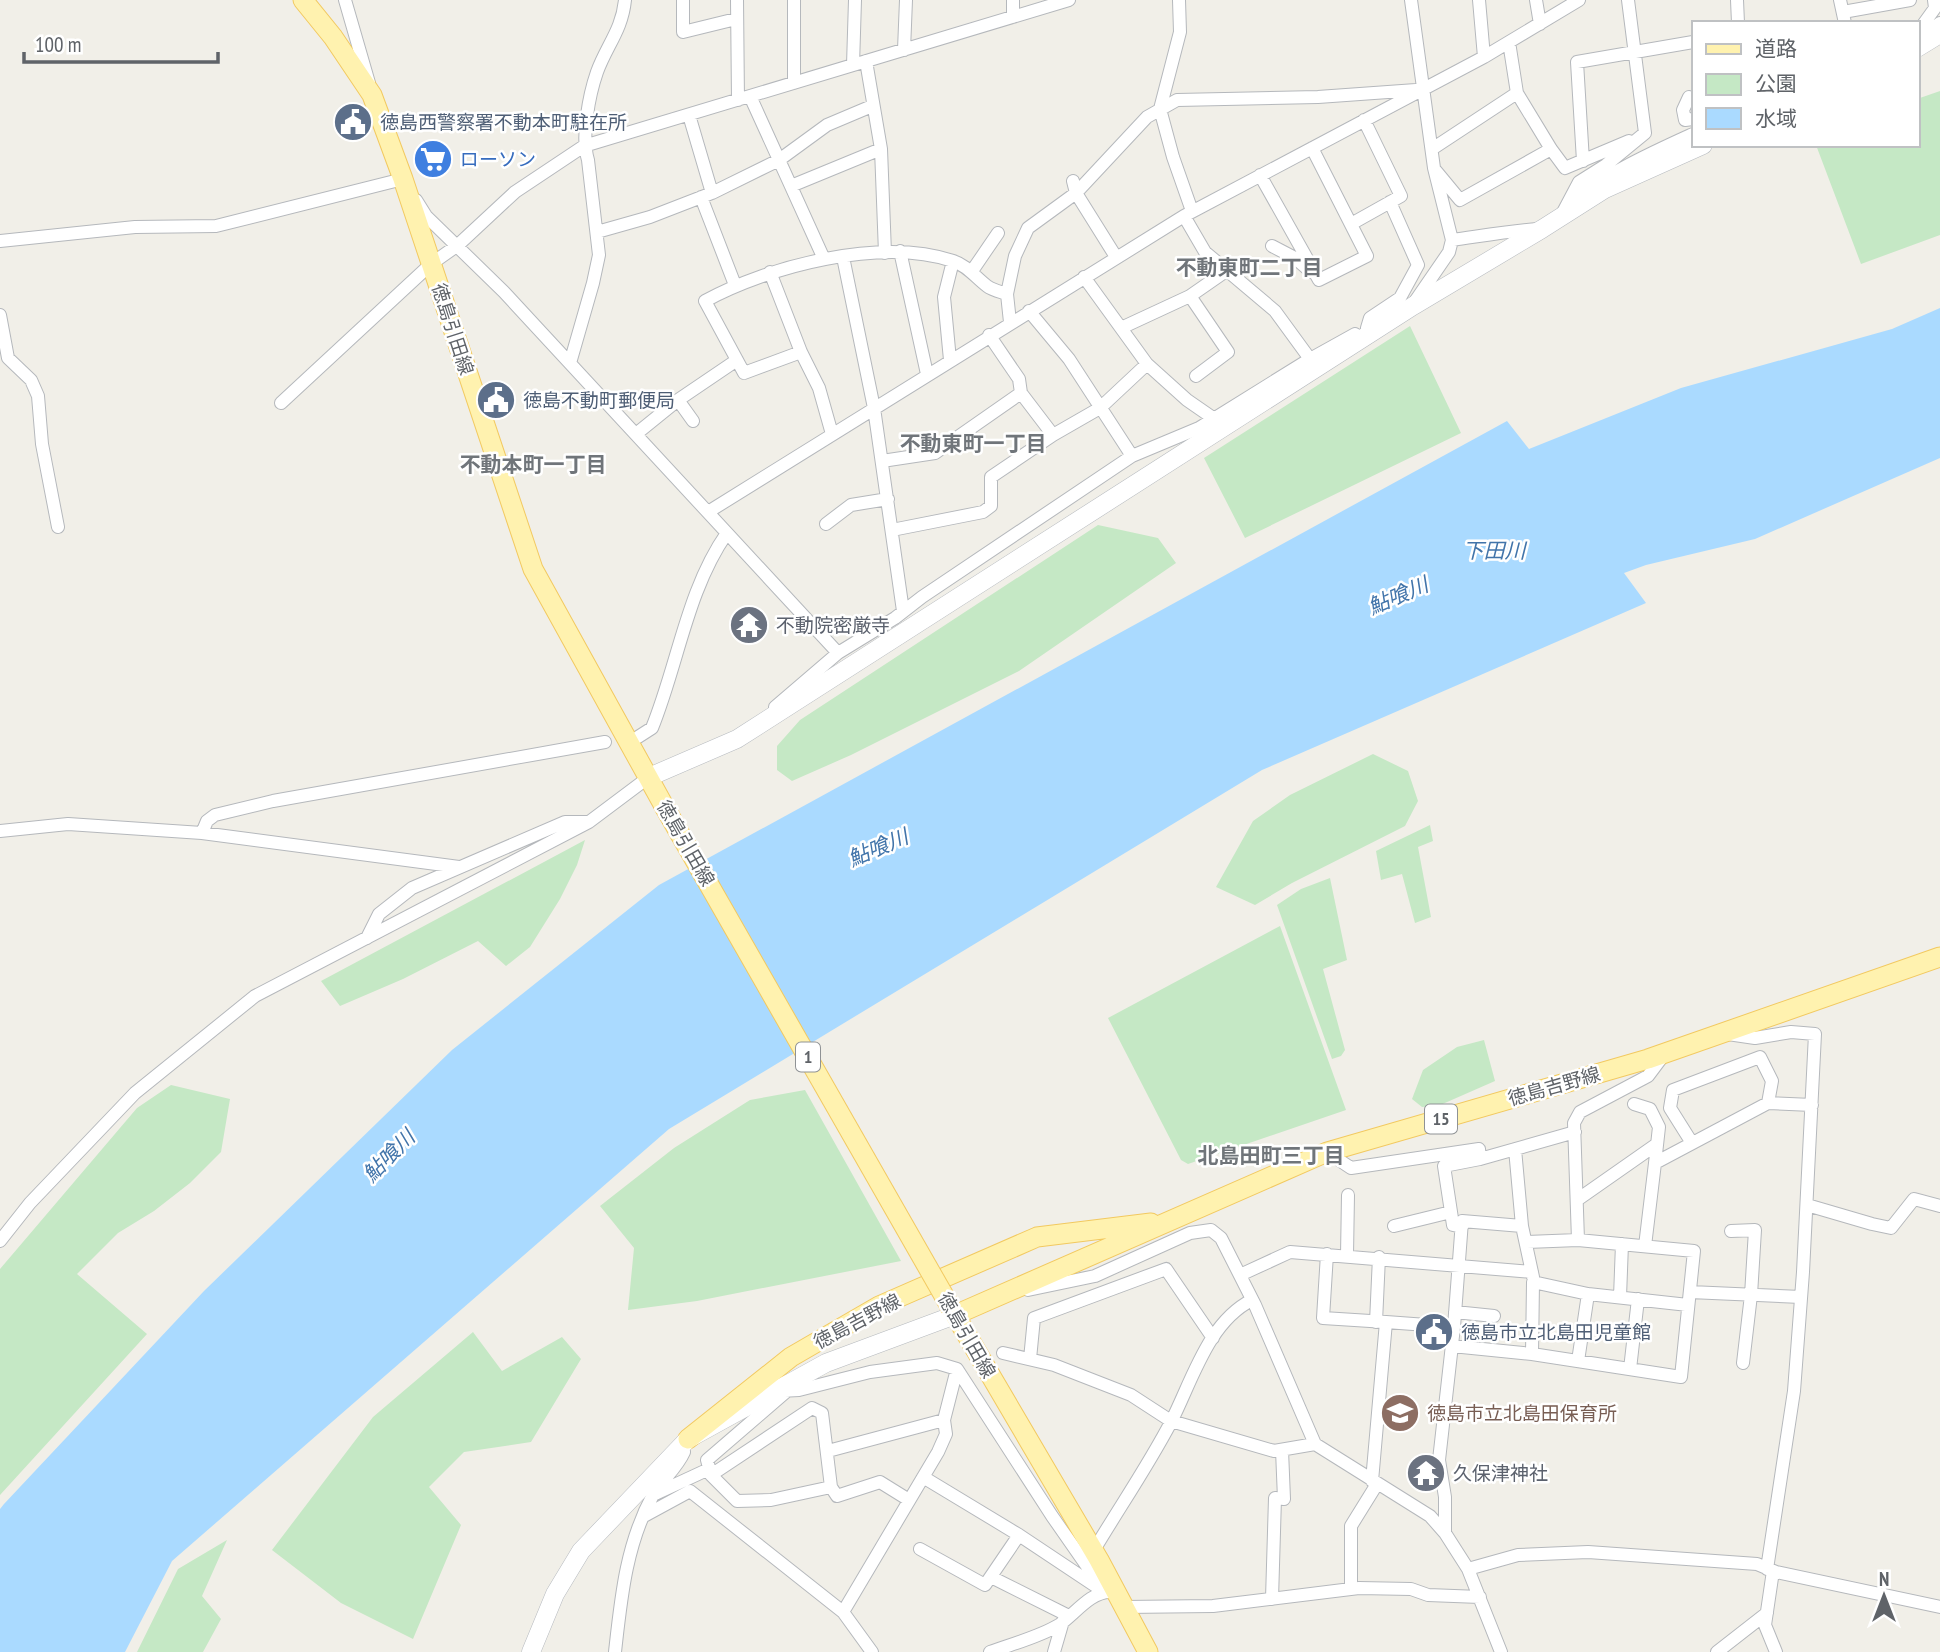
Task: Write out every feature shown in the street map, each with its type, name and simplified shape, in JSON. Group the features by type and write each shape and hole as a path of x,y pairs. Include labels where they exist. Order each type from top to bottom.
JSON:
{"main road":[{"name":"徳島引田線","path":"303,0 333,37 372,96 432,264 533,569 664,806 953,1311 1094,1550 1115,1597 1148,1652"},
{"name":"徳島吉野線","path":"953,1311 994,1296 1327,1152 1666,1053 1940,957"},
{"name":"徳島吉野線","path":"688,1439 791,1357 879,1306 1037,1237 1091,1228 1170,1221"}],"street":[{"path":"345,0 372,96"},
{"path":"570,363 599,255 584,146 597,72 616,36 623,17 625,0"},
{"path":"683,0 683,32 736,19"},
{"path":"737,0 736,19 744,98 779,160 824,259"},
{"path":"794,0 794,83"},
{"path":"853,65 855,0"},
{"path":"904,50 906,0"},
{"path":"1013,0 1013,17"},
{"path":"281,403 432,264 458,245 515,192 584,146 1069,0"},
{"path":"1179,0 1180,32 1160,109 1188,214 1205,252 1275,311 1310,359"},
{"path":"1411,0 1434,168 1452,240 1449,252 1413,306"},
{"path":"1479,0 1484,57"},
{"path":"1536,0 1539,24"},
{"path":"708,512 1028,310 1188,214 1484,57 1579,0"},
{"path":"1628,0 1645,133"},
{"path":"1737,0 1738,21"},
{"path":"1843,11 1910,0"},
{"path":"1919,30 1935,8 1934,0"},
{"path":"1919,38 1940,23"},
{"path":"1919,47 1940,34"},
{"path":"1509,42 1517,93 1565,168 1645,133"},
{"path":"1583,161 1577,62 1692,42"},
{"path":"866,61 880,149 885,253"},
{"path":"1010,322 1007,294 1015,256 1028,228 1147,117 1160,109 1177,100 1318,97 1422,89"},
{"path":"1432,149 1517,93"},
{"path":"1689,97 1683,110 1685,120 1692,119"},
{"path":"597,232 650,217 706,195 779,160 827,125 872,106"},
{"path":"689,115 706,195 735,285"},
{"path":"1351,224 1401,196 1364,120"},
{"path":"1560,218 1579,182 1606,165 1645,133"},
{"path":"1560,218 1582,193 1692,134"},
{"path":"1684,152 1692,136"},
{"path":"0,1241 30,1203 135,1093 255,996 589,822 649,778 737,739 1413,306 1605,189 1698,147"},
{"path":"1312,148 1367,256 1319,280"},
{"path":"790,186 880,149"},
{"path":"1434,168 1460,200 1551,149"},
{"path":"1261,175 1319,280"},
{"path":"0,241 145,226 216,226 403,179 426,216 458,245 570,363 838,653"},
{"path":"1074,187 1116,257"},
{"path":"1367,328 1370,318 1400,298 1418,265 1390,202"},
{"path":"1452,240 1513,230 1542,229"},
{"path":"972,271 998,233"},
{"path":"1272,246 1295,258 1319,280"},
{"path":"801,352 744,373 705,301 735,285 770,272 824,259 900,251 953,261 972,271 988,288 1007,294"},
{"path":"900,251 928,374"},
{"path":"843,257 874,408 903,611"},
{"path":"950,360 944,297 953,261"},
{"path":"1121,328 1191,296 1226,271"},
{"path":"770,272 801,352 819,388 832,434"},
{"path":"1084,277 1147,363 1187,400 1213,418"},
{"path":"1191,296 1228,352 1196,376"},
{"path":"1028,310 1069,359 1132,456"},
{"path":"0,315 9,358 31,380 38,396 42,444 58,527"},
{"path":"737,739 838,653 1132,456 1199,428 1310,359 1367,328 1389,323"},
{"path":"989,335 1019,379 1021,393 1053,435"},
{"path":"636,434 678,400 737,360"},
{"path":"892,530 983,512 991,506 991,477 1053,435 1100,408 1147,363"},
{"path":"882,460 935,453 1021,393"},
{"path":"678,400 693,421"},
{"path":"826,524 851,505 888,499"},
{"path":"638,737 652,728 695,598 713,553 727,533"},
{"path":"202,833 207,821 215,815 273,801 605,742"},
{"path":"367,938 379,914 412,888 565,822 589,822"},
{"path":"0,831 68,824 202,833 459,867"},
{"path":"1723,1033 1755,1038 1791,1032 1815,1034 1794,1391 1765,1625 1776,1652"},
{"path":"1578,1240 1574,1123 1580,1112 1648,1076 1666,1053"},
{"path":"1692,1143 1670,1108 1673,1090 1760,1057 1772,1081 1768,1103"},
{"path":"1655,1163 1768,1103 1812,1105"},
{"path":"1634,1104 1650,1109 1659,1127 1645,1246"},
{"path":"1461,1227 1453,1225 1444,1166 1480,1159 1575,1132"},
{"path":"1577,1200 1657,1144"},
{"path":"1327,1152 1351,1168 1479,1149 1480,1159"},
{"path":"1514,1149 1522,1226 1533,1277 1532,1354"},
{"path":"1347,1255 1349,1195"},
{"path":"1807,1205 1891,1227 1914,1199 1939,1200"},
{"path":"1394,1226 1451,1212"},
{"path":"1445,1533 1445,1497 1439,1460 1454,1327 1462,1221 1522,1226"},
{"path":"1731,1231 1757,1225 1742,1363"},
{"path":"994,1296 1095,1276 1190,1233 1211,1230 1221,1238 1240,1275 1315,1444 1430,1516 1445,1533 1468,1569 1501,1652"},
{"path":"1452,1346 1532,1354 1681,1377 1694,1251 1578,1240 1527,1242"},
{"path":"1620,1297 1622,1244"},
{"path":"1240,1275 1290,1252 1460,1264 1533,1277 1588,1294 1639,1299 1751,1295 1801,1297"},
{"path":"1327,1254 1323,1318 1454,1327"},
{"path":"1351,1589 1351,1526 1375,1483 1381,1322 1379,1257"},
{"path":"1030,1359 1034,1318 1166,1269 1213,1338"},
{"path":"1578,1361 1588,1294"},
{"path":"1630,1369 1639,1299"},
{"path":"1094,1550 1171,1421 1181,1396 1213,1338 1237,1307 1252,1300"},
{"path":"531,1652 555,1594 581,1551 688,1439 781,1391 826,1363 953,1311"},
{"path":"1455,1312 1494,1316"},
{"path":"1003,1353 1054,1365 1131,1395 1171,1421 1274,1451 1315,1444"},
{"path":"831,1486 771,1500 737,1501 710,1472 707,1460 781,1391 799,1390 870,1372 937,1363 957,1369 1052,1516 1115,1597"},
{"path":"843,1612 946,1434 944,1420 957,1369"},
{"path":"653,1495 710,1472 812,1408 822,1413 831,1486 838,1496 880,1482 909,1500"},
{"path":"828,1451 944,1420"},
{"path":"615,1652 631,1545 653,1495 683,1455 688,1439"},
{"path":"1272,1599 1275,1498 1284,1499 1282,1450"},
{"path":"923,1477 1115,1597"},
{"path":"644,1516 690,1492 843,1612 873,1652"},
{"path":"920,1549 985,1585 1019,1535"},
{"path":"1468,1569 1518,1555 1588,1552 1757,1564 1770,1570 1940,1607"},
{"path":"991,1577 1066,1619"},
{"path":"990,1652 1058,1625 1088,1601 1115,1597 1213,1606 1351,1589 1411,1589 1428,1595 1479,1597"},
{"path":"1717,1652 1767,1613"},
{"path":"1054,1652 1066,1619"}],"green space":[{"path":"1940,91 1940,235 1861,264 1817,147 1919,147 1919,98"},
{"path":"1410,326 1461,433 1245,538 1204,458"},
{"path":"1098,525 1158,538 1176,563 1019,671 851,755 792,781 777,770 777,746 800,720"},
{"path":"1373,754 1408,771 1418,801 1405,826 1292,883 1255,905 1216,887 1253,821 1290,795"},
{"path":"1430,825 1433,841 1418,847 1431,917 1415,923 1402,874 1381,880 1376,851"},
{"path":"585,840 577,865 560,899 530,947 506,966 478,941 403,979 340,1006 321,981"},
{"path":"1330,878 1347,960 1323,969 1345,1050 1341,1056 1332,1059 1277,905 1301,889"},
{"path":"1280,926 1346,1110 1188,1164 1181,1160 1108,1018"},
{"path":"1484,1040 1495,1081 1438,1106 1422,1107 1412,1099 1423,1070 1457,1047"},
{"path":"171,1085 230,1099 221,1152 190,1183 154,1211 118,1233 77,1274 147,1334 0,1495 0,1269 137,1108"},
{"path":"805,1090 901,1261 697,1301 628,1310 634,1248 600,1206 674,1148 750,1100"},
{"path":"473,1332 502,1371 562,1337 581,1359 531,1442 464,1452 429,1487 461,1525 413,1639 341,1603 272,1550 373,1417"},
{"path":"227,1540 202,1596 221,1619 203,1652 137,1652 178,1569"}],"water":[{"name":"下田川","path":"1940,308 1940,458 1755,539 1646,565 1624,573 1646,603 1262,770 669,1129 172,1561 125,1652 0,1652 0,1509 4,1504 204,1291 452,1050 659,885 1507,421 1529,449 1681,388 1892,329"}],"place":[{"name":"徳島西警察署不動本町駐在所","path":"353,122"},
{"name":"ローソン","path":"433,159"},
{"name":"徳島不動町郵便局","path":"496,400"},
{"name":"不動院密厳寺","path":"749,625"},
{"name":"徳島市立北島田児童館","path":"1434,1332"},
{"name":"徳島市立北島田保育所","path":"1400,1413"},
{"name":"久保津神社","path":"1426,1473"}],"district":[{"name":"不動東町二丁目","path":"1249,268"},
{"name":"不動東町一丁目","path":"973,444"},
{"name":"不動本町一丁目","path":"533,465"},
{"name":"北島田町三丁目","path":"1271,1156"}],"water label":[{"name":"鮎喰川","path":"1398,596"},
{"name":"鮎喰川","path":"878,848"},
{"name":"鮎喰川","path":"389,1156"}]}
